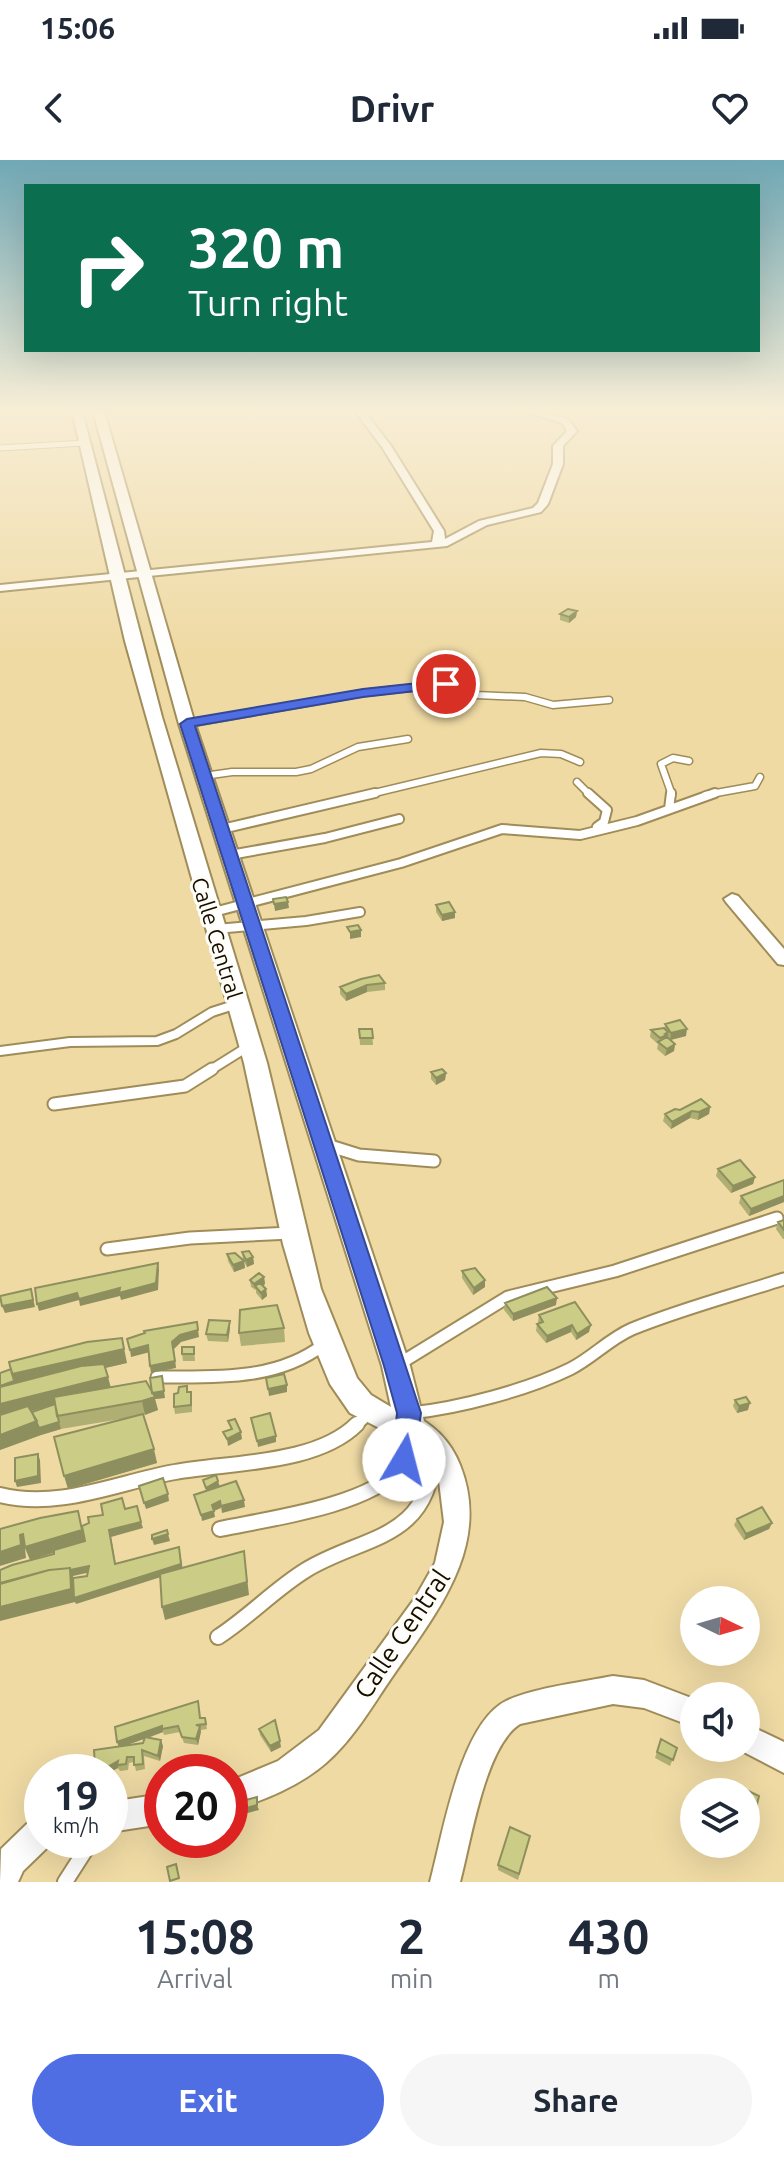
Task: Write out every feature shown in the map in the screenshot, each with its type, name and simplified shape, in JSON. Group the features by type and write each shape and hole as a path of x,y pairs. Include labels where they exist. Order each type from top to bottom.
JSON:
{"street":[{"name":"Calle Central","path":"96,491 212,921 249,1046 307,1282 341,1377 369,1413"},
{"name":"Calle Central","path":"122,491 187,724 396,1366 417,1426 445,1457 452,1476 459,1521 447,1571 337,1731 297,1766 263,1786 248,1791"},
{"path":"414,491 439,531 440,538 435,545"},
{"path":"0,588 435,545 450,541 483,523 533,513 543,504 548,491"},
{"path":"732,899 784,960"},
{"path":"369,1413 417,1426"},
{"path":"445,1882 480,1751 499,1721 515,1711 613,1690 644,1694 680,1708"},
{"path":"760,1745 784,1758"},
{"path":"2,1882 12,1860 24,1848"}],"lane":[{"path":"187,724 363,693 446,684 476,695 525,697 553,705 609,700"},
{"path":"204,776 232,772 296,772 324,764 358,747 408,739"},
{"path":"222,829 541,753 561,754 580,762"},
{"path":"669,809 672,794 661,764 673,758 689,761"},
{"path":"212,921 250,915 502,829 569,836 587,833 669,809 707,794 755,786 760,777"},
{"path":"577,782 607,810 604,822 587,833"},
{"path":"230,855 325,838 399,819"},
{"path":"212,921 250,915 360,912"},
{"path":"0,1051 19,1051 70,1042 157,1041 176,1034 212,1012 237,1004"},
{"path":"54,1104 185,1086 249,1046"},
{"path":"325,1144 359,1155 434,1161"},
{"path":"396,1366 433,1346 491,1305 512,1295 592,1277 679,1252 777,1218"},
{"path":"107,1249 201,1237 295,1232"},
{"path":"220,1529 370,1490 397,1472 417,1426 447,1409 573,1368 605,1343 632,1329 784,1279"},
{"path":"157,1377 229,1377 261,1371 308,1357 328,1340"},
{"path":"0,1495 20,1499 62,1496 172,1472 301,1451 342,1438 369,1413"},
{"path":"218,1637 246,1620 302,1572 327,1557 382,1539 403,1523 414,1510 431,1477 417,1426"},
{"path":"65,1882 80,1858"}],"building":[{"path":"568,609 577,611 569,617 560,614"},
{"path":"286,897 288,902 274,904 273,899"},
{"path":"449,902 455,912 442,915 436,905"},
{"path":"358,925 361,930 350,932 347,927"},
{"path":"379,975 385,983 367,985 346,994 340,987 361,979"},
{"path":"680,1020 687,1029 671,1033 665,1024"},
{"path":"664,1028 667,1035 660,1038 651,1030"},
{"path":"359,1029 372,1029 373,1038 360,1038"},
{"path":"667,1037 675,1044 667,1049 658,1042"},
{"path":"442,1069 446,1073 436,1078 431,1072"},
{"path":"701,1099 710,1107 699,1112 692,1111 672,1122 665,1114 680,1110"},
{"path":"740,1160 755,1177 733,1186 718,1169"},
{"path":"784,1180 784,1196 751,1209 741,1196"},
{"path":"249,1251 253,1257 246,1260 242,1252"},
{"path":"235,1253 244,1261 233,1265 227,1254"},
{"path":"158,1263 156,1283 119,1293 120,1288 79,1299 77,1293 37,1304 35,1288"},
{"path":"475,1268 485,1280 474,1288 462,1271"},
{"path":"259,1273 264,1277 254,1284 250,1280"},
{"path":"260,1283 266,1289 261,1293 255,1286"},
{"path":"547,1287 557,1298 513,1314 505,1303"},
{"path":"31,1289 33,1300 2,1306 0,1296"},
{"path":"575,1302 591,1325 577,1334 572,1325 547,1336 537,1324 543,1322 539,1315"},
{"path":"277,1305 284,1328 239,1333 240,1310"},
{"path":"209,1320 230,1321 227,1335 206,1334"},
{"path":"197,1322 198,1330 180,1335 172,1342 175,1361 150,1366 148,1345 130,1350 127,1339 144,1331"},
{"path":"122,1338 124,1349 12,1374 9,1362 87,1342"},
{"path":"182,1347 194,1347 194,1354 182,1354"},
{"path":"104,1364 108,1377 0,1404 0,1387 81,1366"},
{"path":"11,1369 14,1381 0,1386 0,1373"},
{"path":"284,1374 287,1385 268,1389 266,1378"},
{"path":"162,1376 164,1391 152,1393 150,1378"},
{"path":"146,1381 155,1397 57,1416 54,1397"},
{"path":"187,1386 187,1392 191,1392 191,1405 174,1407 174,1394 178,1393 179,1387"},
{"path":"746,1397 750,1403 739,1406 735,1400"},
{"path":"55,1404 59,1422 39,1428 32,1412"},
{"path":"28,1406 37,1421 0,1435 0,1415"},
{"path":"270,1413 276,1436 257,1441 251,1418"},
{"path":"143,1414 154,1449 64,1476 54,1437"},
{"path":"235,1419 241,1432 227,1439 223,1432 232,1429 228,1421"},
{"path":"38,1454 38,1476 15,1481 15,1458"},
{"path":"216,1475 218,1481 206,1488 203,1480"},
{"path":"163,1478 168,1494 144,1503 139,1486"},
{"path":"236,1481 244,1500 221,1506 220,1501 212,1505 214,1511 201,1515 194,1495"},
{"path":"122,1498 125,1509 137,1506 141,1522 109,1530 115,1564 179,1547 181,1564 74,1598 73,1578 87,1576 89,1566 49,1570 0,1583 0,1570 85,1541 82,1526 89,1523 88,1517 103,1515 101,1504"},
{"path":"762,1507 772,1523 746,1534 737,1519"},
{"path":"78,1511 82,1530 25,1547 23,1534 20,1535 21,1545 0,1552 0,1529"},
{"path":"167,1530 168,1534 152,1539 152,1535"},
{"path":"244,1551 247,1582 162,1607 160,1574"},
{"path":"70,1568 71,1589 0,1607 0,1584 49,1570"},
{"path":"198,1701 200,1718 205,1718 206,1724 196,1725 200,1726 196,1739 182,1737 178,1726 162,1729 162,1726 117,1742 115,1727"},
{"path":"275,1720 280,1741 270,1746 259,1729"},
{"path":"145,1737 161,1740 158,1754 142,1750 143,1764 134,1765 134,1757 128,1757 128,1754 94,1754 94,1750 143,1743"},
{"path":"661,1739 677,1748 673,1760 657,1752"},
{"path":"257,1797 257,1805 248,1808 248,1799"},
{"path":"510,1827 530,1836 519,1874 498,1865"},
{"path":"176,1864 179,1878 170,1881 167,1867"}],"route":[{"path":"404,1460 409,1413 396,1366 187,724 281,710 363,693 446,684"}]}
